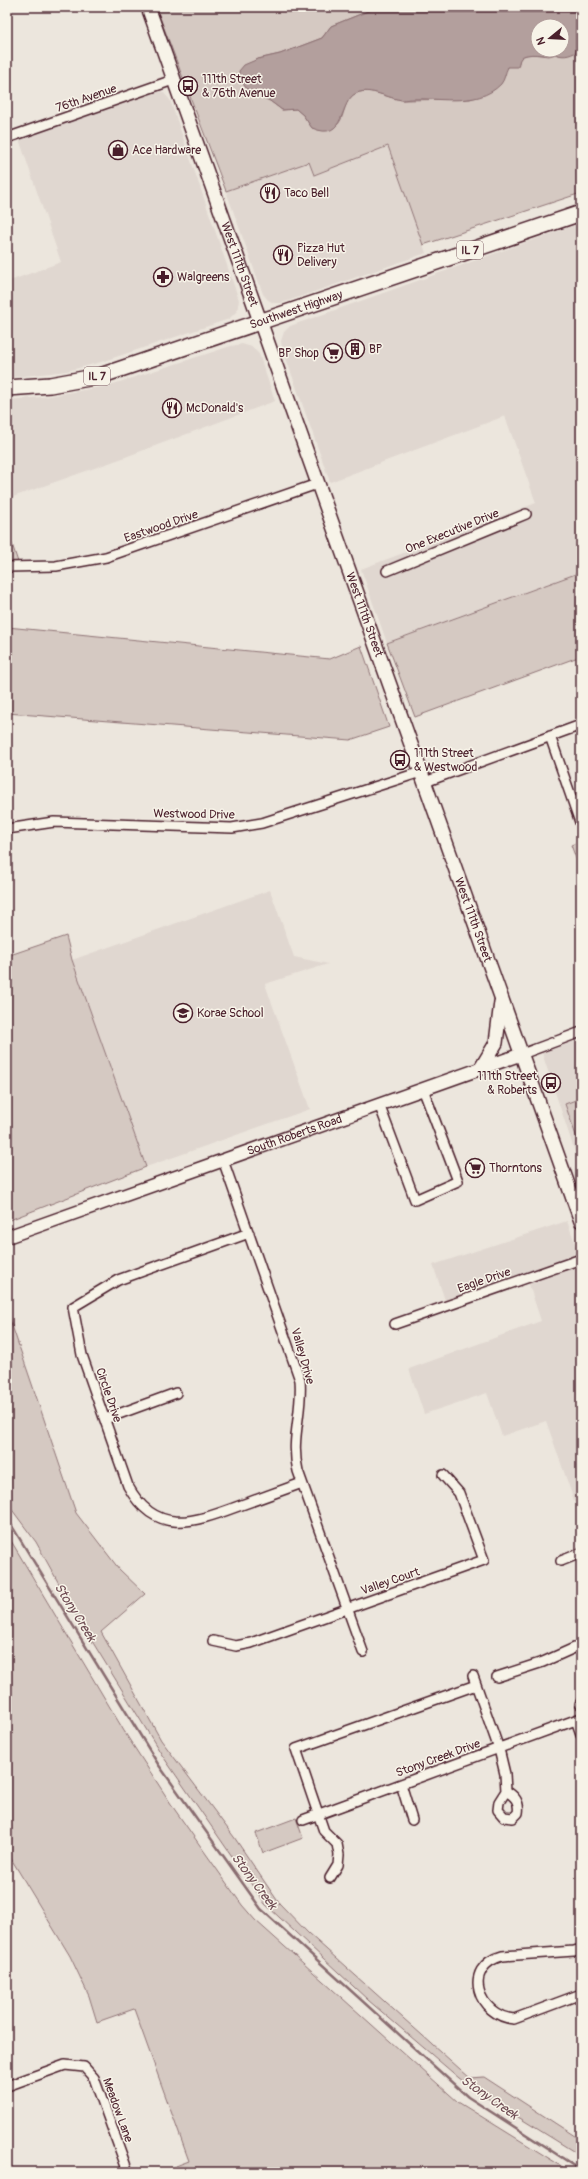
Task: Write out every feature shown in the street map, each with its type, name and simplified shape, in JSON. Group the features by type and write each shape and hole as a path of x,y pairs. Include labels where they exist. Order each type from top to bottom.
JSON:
{"main road":[{"name":"West 111th Street","path":"148,7 581,1221"},
{"name":"Southwest Highway","path":"7,388 50,385 100,376 581,212"},
{"path":"481,1068 496,1043 502,998"}],"street":[{"name":"76th Avenue","path":"7,138 173,80"},
{"name":"Eastwood Drive","path":"7,567 56,566 106,557 317,484"},
{"name":"One Executive Drive","path":"387,571 526,514"},
{"name":"Westwood Drive","path":"7,829 54,822 232,828 262,823 423,777 581,725"},
{"path":"550,736 581,825"},
{"name":"South Roberts Road","path":"7,1237 581,1032"},
{"path":"379,1104 415,1200 458,1181 423,1089"},
{"name":"Valley Drive","path":"223,1160 300,1380 301,1402 294,1446 296,1463 364,1652"},
{"name":"Circle Drive","path":"249,1233 118,1280 73,1307 82,1355 132,1493 146,1510 163,1519 184,1522 194,1521 302,1483"},
{"name":"Eagle Drive","path":"395,1324 581,1259"},
{"path":"105,1419 176,1393"},
{"name":"Valley Court","path":"213,1641 236,1646 251,1643 484,1560 459,1493 443,1476"},
{"path":"561,1561 581,1553"},
{"path":"497,1678 542,1662 581,1645"},
{"path":"330,1878 338,1865 339,1855 337,1844 324,1831 320,1813 296,1748 474,1680 499,1749 505,1774 506,1791"},
{"path":"578,1719 581,1734"},
{"name":"Stony Creek Drive","path":"303,1820 578,1719"},
{"path":"401,1784 412,1820"},
{"path":"581,1949 574,1951 502,1956 490,1959 481,1970 477,1983 481,1998 491,2011 503,2018 514,2019 581,1994"},
{"name":"Meadow Lane","path":"7,2086 65,2066 84,2067 94,2078 128,2172"}],"shaded area":[{"path":"156,7 378,7 331,26 322,38 280,54 258,59 240,80 248,90 270,101 282,110 296,109 303,115 312,128 325,129 334,127 339,123 350,97 357,93 368,91 403,100 470,99 480,96 508,67 519,63 520,58 523,56 530,54 530,58 570,58 570,54 581,49 581,193 423,245 388,146 314,175 309,162 226,191"},
{"path":"378,7 574,7 581,34 581,49 570,54 570,18 530,18 530,54 521,58 518,67 508,67 501,84 491,92 480,97 454,100 403,100 368,91 357,93 351,97 337,125 331,130 323,131 312,128 303,115 296,109 282,110 270,101 248,90 240,80 239,71 244,65 258,59 280,54 322,38 331,26"},
{"path":"157,90 163,92 170,100 239,300 237,311 229,319 101,362 67,371 7,378 7,282 61,262 18,136"},
{"path":"388,146 426,253 282,303 274,303 268,300 263,294 226,191 309,161 314,175"},
{"path":"581,223 581,572 387,643 361,569 536,503 505,416 330,482 282,347 281,341 284,332 290,326"},
{"path":"242,344 252,347 259,354 275,401 120,459 7,499 7,400 43,397 107,386 231,346"},
{"path":"7,529 20,568 7,567"},
{"path":"581,572 581,656 415,717 387,643"},
{"path":"7,627 330,659 361,646 389,727 350,740 7,713"},
{"path":"581,841 581,869 580,869 571,845"},
{"name":"Korae School","path":"270,890 294,957 328,964 265,984 310,1109 146,1167 72,960"},
{"path":"66,936 72,960 146,1167 7,1221 7,956"},
{"path":"581,1039 581,1170 542,1053"},
{"path":"581,1098 581,1150 565,1104"},
{"path":"567,1221 581,1259 581,1520 546,1421 502,1436 487,1393 424,1414 409,1369 541,1321 525,1272 445,1300 433,1265"},
{"path":"7,1311 76,1513 119,1569 145,1594 101,1632 161,1740 234,1837 279,1903 308,1933 470,2078 484,2077 581,2140 581,2156 481,2094 459,2078 368,2000 265,1904 162,1755 79,1620 36,1542 7,1503"},
{"path":"7,1534 127,1736 175,1810 242,1905 255,1920 458,2102 571,2172 160,2172 189,2161 134,2009 97,2022 89,1996 70,1956 7,1852"},
{"path":"296,1818 303,1838 263,1853 256,1833"}],"waterway":[{"name":"Stony Creek","path":"7,1518 158,1764 261,1909 468,2097 581,2170"}],"place":[{"name":"111th Street & 76th Avenue","path":"188,86"},
{"name":"Ace Hardware","path":"118,150"},
{"name":"Taco Bell","path":"270,193"},
{"name":"Pizza Hut Delivery","path":"283,255"},
{"name":"Walgreens","path":"163,277"},
{"name":"BP","path":"355,349"},
{"name":"BP Shop","path":"333,353"},
{"name":"McDonald's","path":"172,408"},
{"name":"111th Street & Westwood","path":"400,760"},
{"name":"Korae School","path":"183,1013"},
{"name":"111th Street & Roberts","path":"551,1083"},
{"name":"Thorntons","path":"475,1168"}]}
